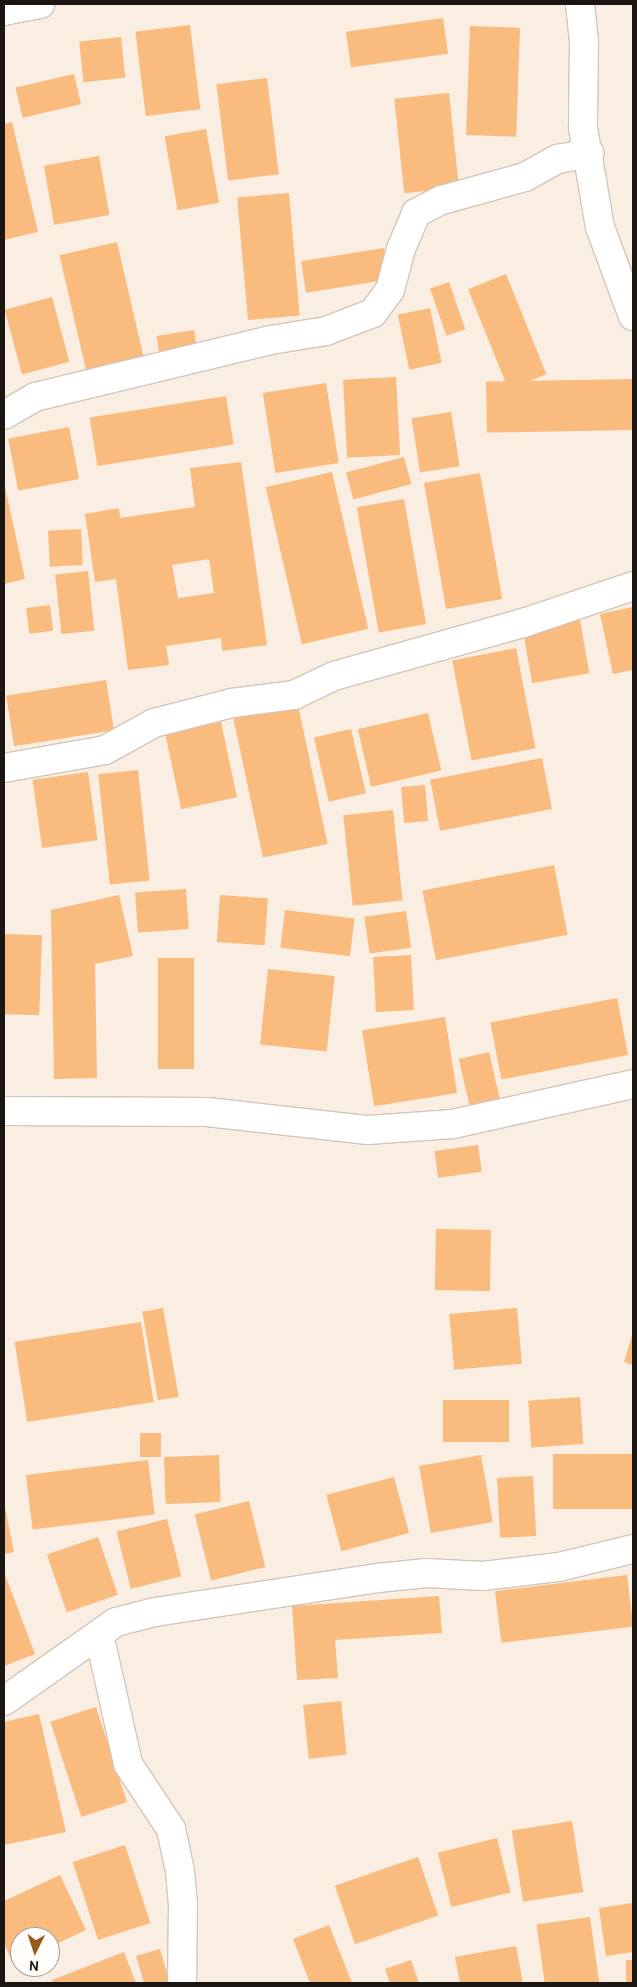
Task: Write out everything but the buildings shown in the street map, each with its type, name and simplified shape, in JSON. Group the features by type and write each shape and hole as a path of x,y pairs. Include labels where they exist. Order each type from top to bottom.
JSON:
{"street":[{"path":"4,11 40,4"},
{"path":"580,4 584,40 583,128 600,226 633,316"},
{"path":"4,415 35,397 271,340 326,331 373,312 390,290 401,249 416,213 442,200 495,188 525,177 558,159 589,154"},
{"path":"4,768 105,750 154,723 232,704 294,695 334,676 523,623 633,586"},
{"path":"4,1111 207,1112 368,1130 453,1124 633,1084"},
{"path":"4,1701 116,1622 155,1612 378,1578 427,1574 483,1576 559,1567 633,1549"},
{"path":"98,1634 128,1764 171,1829 180,1870 183,1903 182,1983"}]}
